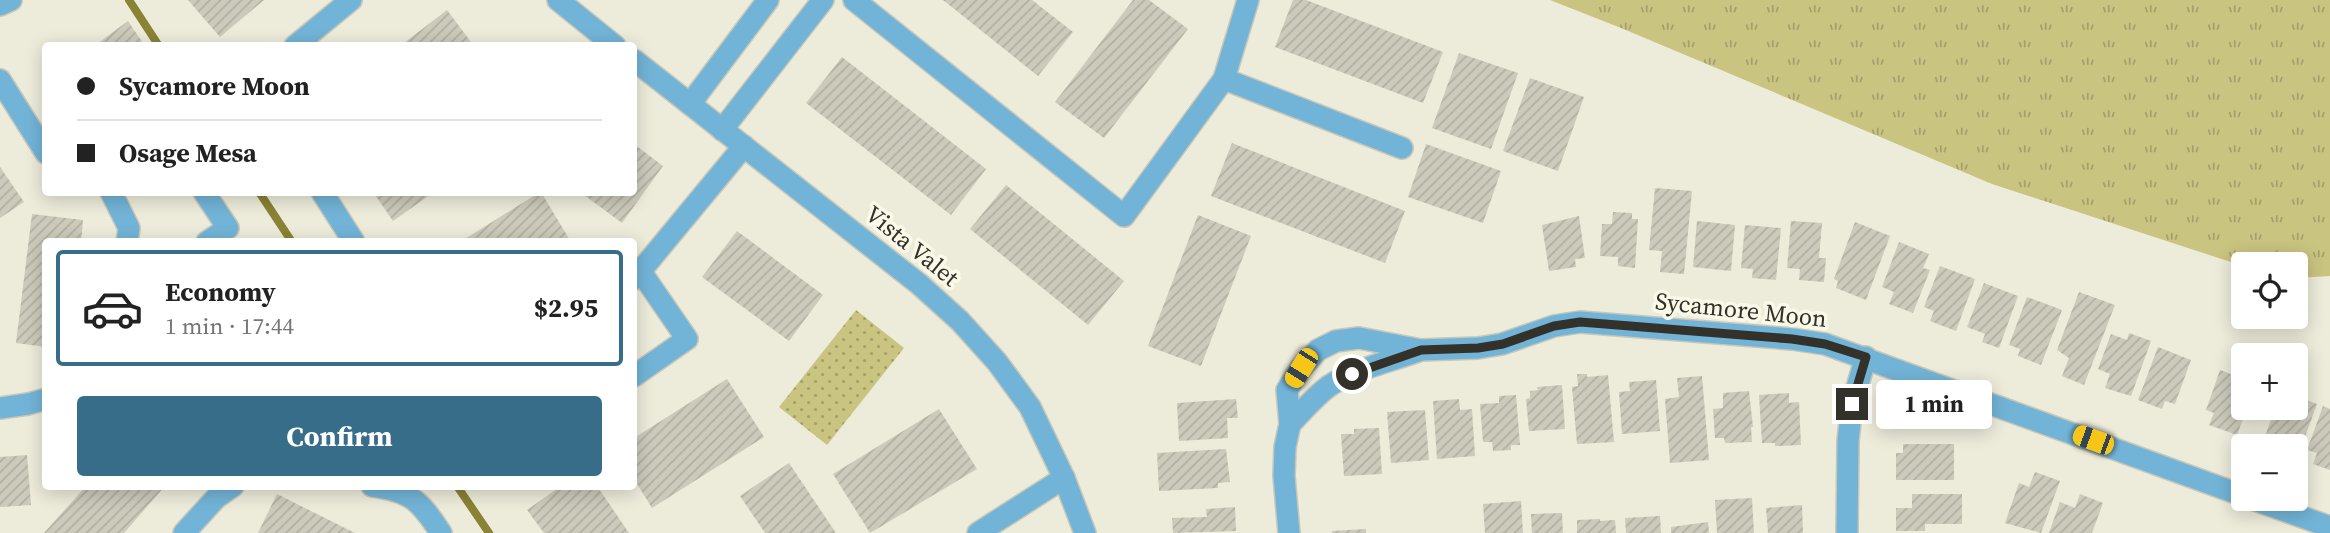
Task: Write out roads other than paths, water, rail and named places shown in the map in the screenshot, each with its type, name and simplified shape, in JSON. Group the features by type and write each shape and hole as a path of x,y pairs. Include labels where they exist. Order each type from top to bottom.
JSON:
{"street":[{"path":"0,5 11,0"},
{"path":"300,42 351,0"},
{"path":"558,0 610,42"},
{"path":"690,104 768,0"},
{"path":"722,130 823,0"},
{"path":"855,0 1124,216 1224,79 1248,0"},
{"name":"Vista Valet","path":"637,62 919,284 960,321 997,362 1030,407 1064,478 1085,533"},
{"path":"1224,79 1402,148"},
{"path":"0,80 42,147"},
{"path":"637,374 687,340 638,276 744,146"},
{"path":"113,196 129,228 128,238"},
{"path":"207,196 228,228 213,238"},
{"path":"324,196 351,238"},
{"name":"Sycamore Moon","path":"1290,424 1287,390 1301,368 1318,350 1336,341 1359,338 1421,350 1478,348 1503,344 1554,326 1580,322 1825,344 2231,491"},
{"name":"Sycamore Moon","path":"1290,424 1313,399 1331,385 1352,374 1421,350"},
{"path":"1847,533 1848,441 1852,404 1866,357"},
{"path":"0,408 42,400"},
{"path":"1289,533 1284,476 1285,447 1290,424"},
{"path":"978,533 1064,478"},
{"path":"184,533 216,498 227,490"},
{"path":"399,490 414,499 441,533"},
{"path":"2285,511 2330,527"}],"waterway":[{"path":"129,0 156,42"},
{"path":"262,196 289,238"},
{"path":"460,490 489,533"}]}
